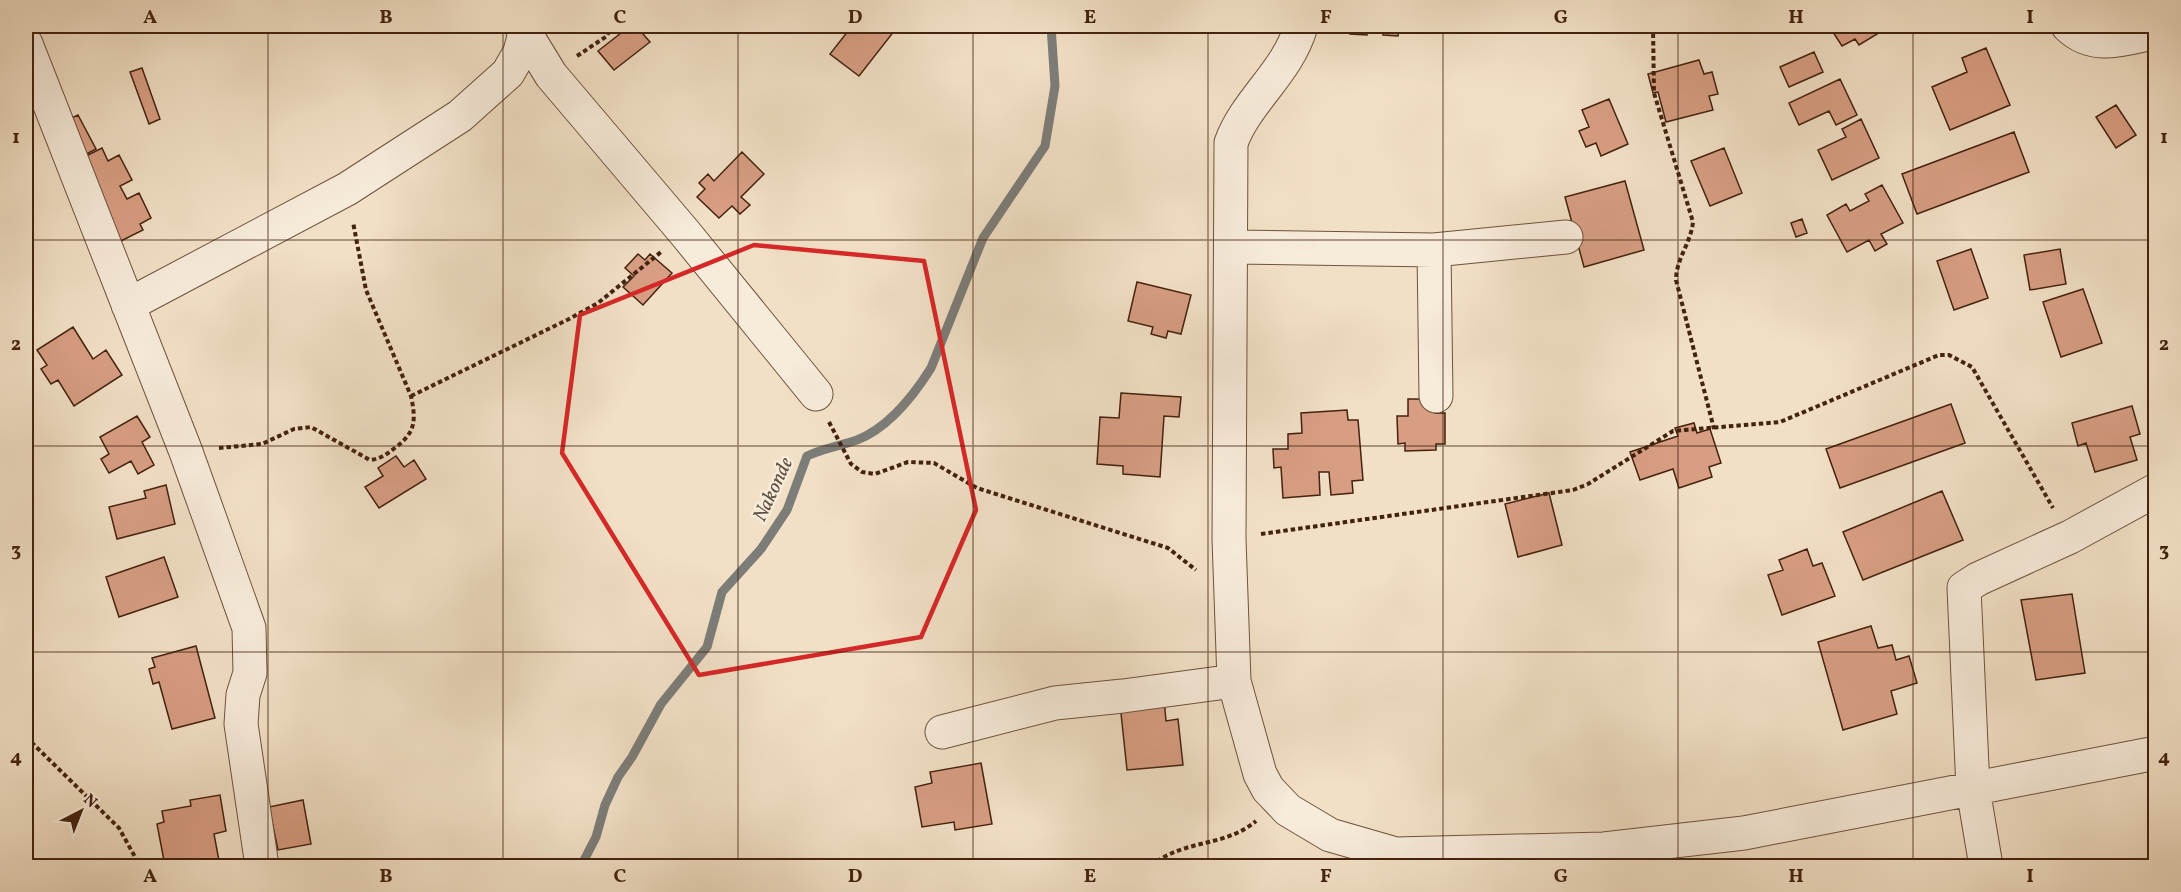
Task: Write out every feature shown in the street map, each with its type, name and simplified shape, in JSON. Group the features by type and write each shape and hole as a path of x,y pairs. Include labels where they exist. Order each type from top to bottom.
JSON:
{"street":[{"path":"1301,26 1286,60 1238,127 1231,143 1229,601 1234,681 1260,774 1280,802 1330,836 1396,854 1604,849 1744,833 2156,753"},
{"path":"2068,26 2086,38 2104,43 2156,32"},
{"path":"523,29 551,75 685,233 816,394"},
{"path":"128,305 347,189 460,116 508,73 520,52 523,29"},
{"path":"26,44 186,452 249,628 250,673 243,695 241,724 261,867"},
{"path":"1231,247 1434,250 1566,237"},
{"path":"1434,250 1436,396"},
{"path":"1986,867 1973,789 1964,588 1978,579 2070,537 2156,490"},
{"path":"942,732 1055,703 1234,681"}],"path":[{"path":"551,75 607,36 611,26"},
{"path":"1653,26 1654,93 1693,222 1691,236 1679,261 1676,280 1714,429"},
{"path":"186,452 262,444 294,429 311,427 370,460 377,459 409,437 414,428 415,414 411,396 366,290 347,189"},
{"path":"411,396 598,303 685,233"},
{"path":"1229,539 1573,490 1588,484 1673,431 1780,422 1939,355 1949,355 1972,367 2070,537"},
{"path":"816,394 850,464 862,472 875,474 908,462 934,464 977,488 1168,548 1191,564 1229,601"},
{"path":"26,737 119,828 140,867"},
{"path":"1151,867 1173,851 1237,835 1280,802"}],"highlighted area":[{"path":"754,245 924,261 976,510 921,637 699,675 562,453 580,315"}],"building":[{"path":"630,26 636,26 650,42 614,70 598,51"},
{"path":"654,26 670,26 661,33"},
{"path":"852,26 889,26 895,30 859,76 830,54"},
{"path":"1350,26 1399,26 1398,36 1383,35 1383,29 1367,29 1367,35 1350,34"},
{"path":"1829,26 1879,26 1882,31 1859,45 1855,39 1842,46"},
{"path":"1986,48 2010,105 1950,130 1932,87 1967,72 1962,58"},
{"path":"1814,52 1823,72 1789,87 1780,67"},
{"path":"1699,60 1704,74 1712,72 1718,94 1709,96 1713,110 1666,122 1658,92 1653,93 1648,74"},
{"path":"142,68 160,119 149,124 130,72"},
{"path":"1840,79 1857,115 1836,125 1829,111 1799,125 1789,103"},
{"path":"1609,99 1628,144 1601,156 1596,143 1586,147 1579,131 1589,127 1582,110"},
{"path":"2116,105 2136,135 2116,148 2096,117"},
{"path":"78,115 96,149 79,158 61,123"},
{"path":"1861,119 1879,158 1832,180 1818,150 1846,137 1842,129"},
{"path":"2014,132 2029,172 1917,214 1902,174"},
{"path":"102,148 108,161 119,155 132,180 120,186 127,199 139,193 151,218 140,224 143,230 121,241 80,159"},
{"path":"1724,148 1742,193 1710,206 1691,161"},
{"path":"742,152 764,174 741,197 750,205 740,214 732,206 719,218 697,197 705,189 699,183 708,174 714,181"},
{"path":"1625,181 1644,250 1584,267 1565,197"},
{"path":"1882,185 1903,223 1881,234 1887,244 1875,251 1869,240 1847,252 1827,215 1846,204 1850,211 1869,201 1865,194"},
{"path":"1802,219 1807,233 1796,237 1791,223"},
{"path":"1971,249 1988,298 1954,310 1937,261"},
{"path":"2060,249 2066,284 2030,290 2024,255"},
{"path":"638,254 645,260 650,254 672,273 643,305 623,287 634,276 625,268"},
{"path":"1137,282 1191,295 1181,334 1168,331 1166,338 1151,334 1153,327 1128,321"},
{"path":"2083,289 2102,343 2061,357 2043,302"},
{"path":"73,327 93,359 106,350 122,375 74,406 58,380 51,384 41,369 47,365 37,350"},
{"path":"1121,393 1181,397 1179,417 1164,416 1160,477 1123,474 1123,466 1097,464 1100,417 1119,418"},
{"path":"1408,399 1434,399 1435,413 1445,413 1445,444 1436,444 1436,450 1405,451 1405,443 1398,444 1397,416 1408,416"},
{"path":"1951,404 1965,443 1840,488 1826,449"},
{"path":"2132,406 2140,434 2130,437 2137,460 2095,472 2086,443 2078,446 2072,423"},
{"path":"1347,410 1348,420 1358,420 1363,480 1352,481 1353,493 1331,495 1329,472 1319,472 1320,495 1283,498 1281,467 1274,468 1273,449 1288,449 1288,434 1302,433 1301,413"},
{"path":"137,416 150,437 142,442 154,465 138,474 131,461 109,473 101,459 109,454 100,437"},
{"path":"1694,423 1697,433 1710,429 1721,463 1709,467 1712,477 1679,488 1673,469 1640,480 1630,452 1678,436 1675,428"},
{"path":"396,456 404,467 414,460 426,479 379,508 365,487 383,476 378,468"},
{"path":"166,485 175,524 117,539 109,507 146,498 144,491"},
{"path":"1942,491 1963,540 1863,580 1843,532"},
{"path":"1549,493 1562,545 1518,557 1505,504"},
{"path":"1807,549 1813,566 1822,563 1835,596 1782,615 1768,575 1783,570 1779,560"},
{"path":"164,557 178,597 119,617 106,577"},
{"path":"2072,594 2085,673 2036,680 2021,600"},
{"path":"1871,626 1878,648 1892,645 1896,660 1909,656 1917,683 1891,691 1897,714 1843,730 1818,642"},
{"path":"196,646 215,718 172,729 159,682 153,684 149,669 155,667 152,658"},
{"path":"1164,699 1166,721 1178,719 1183,765 1127,770 1120,704"},
{"path":"981,763 992,824 955,830 954,822 922,827 915,787 932,783 930,772"},
{"path":"220,795 226,831 214,834 220,866 165,866 157,824 164,822 162,811 191,806 190,800"},
{"path":"303,800 311,844 278,850 269,807"}],"waterway":[{"name":"Nakonde","path":"581,866 596,837 605,805 618,777 632,757 661,704 707,647 722,592 761,549 787,510 807,456 868,435 899,410 931,368 983,238 1045,146 1055,86 1051,26"}]}
